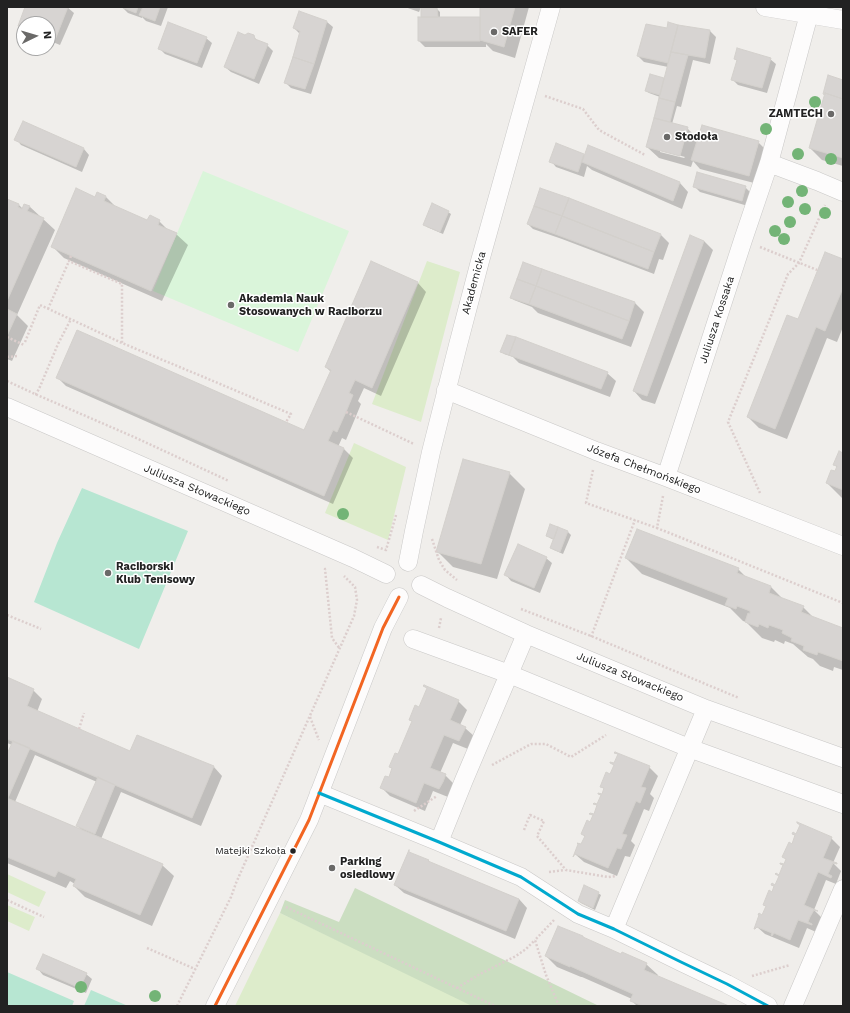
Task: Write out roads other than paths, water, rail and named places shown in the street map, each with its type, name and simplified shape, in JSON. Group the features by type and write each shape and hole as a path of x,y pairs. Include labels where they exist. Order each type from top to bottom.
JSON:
{"street":[{"name":"Akademicka","path":"408,562 431,452 446,390 480,261 551,7"},
{"path":"765,7 843,20"},
{"name":"Juliusza Kossaka","path":"666,477 769,163 809,14"},
{"path":"769,163 838,190"},
{"name":"Józefa Chełmońskiego","path":"446,390 596,451 843,546"},
{"name":"Juliusza Słowackiego","path":"7,407 353,558 386,574"},
{"path":"400,562 408,562 419,570 421,585 412,595 404,598 394,594 388,588 386,583 386,574 395,564 400,562"},
{"name":"Juliusza Słowackiego","path":"421,585 526,634 706,709 843,758"},
{"path":"215,1006 309,820 318,793 383,628 399,597"},
{"path":"439,842 526,634"},
{"path":"413,638 509,674 689,748 843,804"},
{"path":"614,928 706,709"},
{"path":"318,793 521,877 578,914 614,928 768,1006"},
{"path":"793,1006 843,889"}],"place":[{"name":"SAFER","path":"494,32"},
{"name":"ZAMTECH","path":"831,114"},
{"name":"Stodoła","path":"667,137"},
{"name":"Akademia Nauk Stosowanych w Raciborzu","path":"231,305"},
{"name":"Raciborski Klub Tenisowy","path":"108,573"},
{"name":"Matejki Szkoła","path":"293,851"},
{"name":"Parking osiedlowy","path":"332,868"}]}
